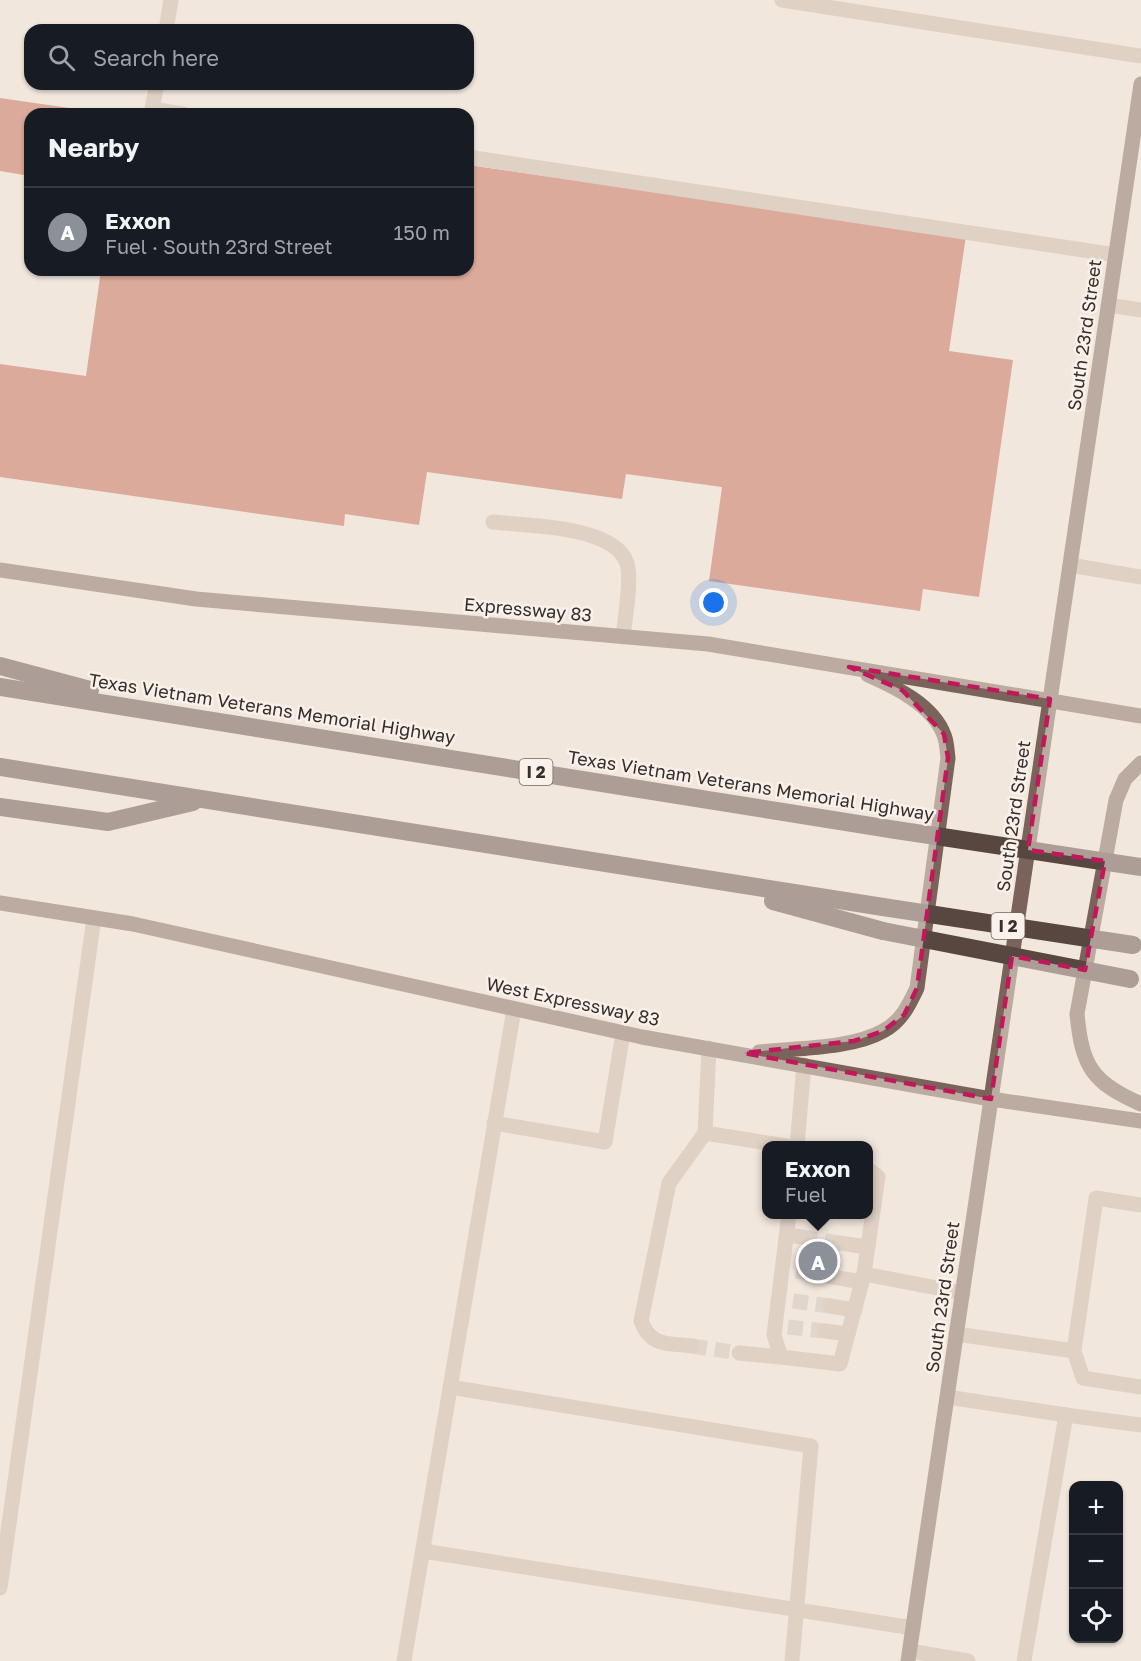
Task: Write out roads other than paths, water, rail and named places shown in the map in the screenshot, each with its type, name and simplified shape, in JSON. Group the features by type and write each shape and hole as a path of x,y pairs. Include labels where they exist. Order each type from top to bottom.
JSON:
{"highway":[{"path":"0,666 176,714"},
{"name":"Texas Vietnam Veterans Memorial Highway","path":"0,687 1141,867"},
{"name":"I 2","path":"0,767 693,878 1137,946"},
{"path":"0,807 108,822 202,800"},
{"path":"693,878 883,931 1136,980"}],"main road":[{"name":"South 23rd Street","path":"909,1656 1141,84"},
{"name":"Expressway 83","path":"0,570 196,599 708,644 1050,699 1141,716"},
{"path":"744,1053 854,1041 883,1031 903,1015 917,988 948,758 944,734 929,714 902,690 849,667"},
{"path":"1141,763 1125,778 1116,800 1077,1014 1081,1046 1090,1068 1114,1092 1141,1104"},
{"name":"West Expressway 83","path":"0,903 94,918 623,1033 991,1099 1141,1121"}],"street":[{"path":"167,24 171,0"},
{"path":"782,0 841,4 1141,56"},
{"path":"152,108 156,90"},
{"path":"474,158 1116,255"},
{"path":"1108,305 1141,310"},
{"path":"493,522 588,533 618,548 628,567 623,637"},
{"path":"1070,566 1141,578"},
{"path":"0,1588 94,918"},
{"path":"404,1661 514,1009"},
{"path":"494,1123 604,1142 623,1033"},
{"path":"692,1346 655,1341 646,1333 641,1321 669,1183 705,1133 709,1048"},
{"path":"797,1141 804,1065"},
{"path":"705,1133 762,1142"},
{"path":"873,1173 878,1177 873,1188"},
{"path":"1141,1205 1096,1198 1074,1351 1083,1378 1141,1387"},
{"path":"781,1357 774,1335 782,1326 786,1300 794,1236 790,1219"},
{"path":"739,1353 840,1364 863,1278 868,1246 866,1219"},
{"path":"838,1243 868,1246"},
{"path":"833,1277 863,1278 963,1293"},
{"path":"830,1306 855,1310"},
{"path":"825,1331 848,1334"},
{"path":"956,1335 1074,1351"},
{"path":"450,1387 811,1446 792,1661"},
{"path":"947,1397 1141,1425"},
{"path":"1024,1661 1066,1415"},
{"path":"423,1551 913,1628"},
{"path":"909,1656 968,1661"}],"tunnel":[{"path":"802,1237 839,1243"},
{"path":"796,1271 833,1277"},
{"path":"793,1301 830,1306"},
{"path":"788,1327 825,1331"},
{"path":"692,1346 739,1353"}],"place":[{"name":"Exxon","path":"818,1261"}]}
